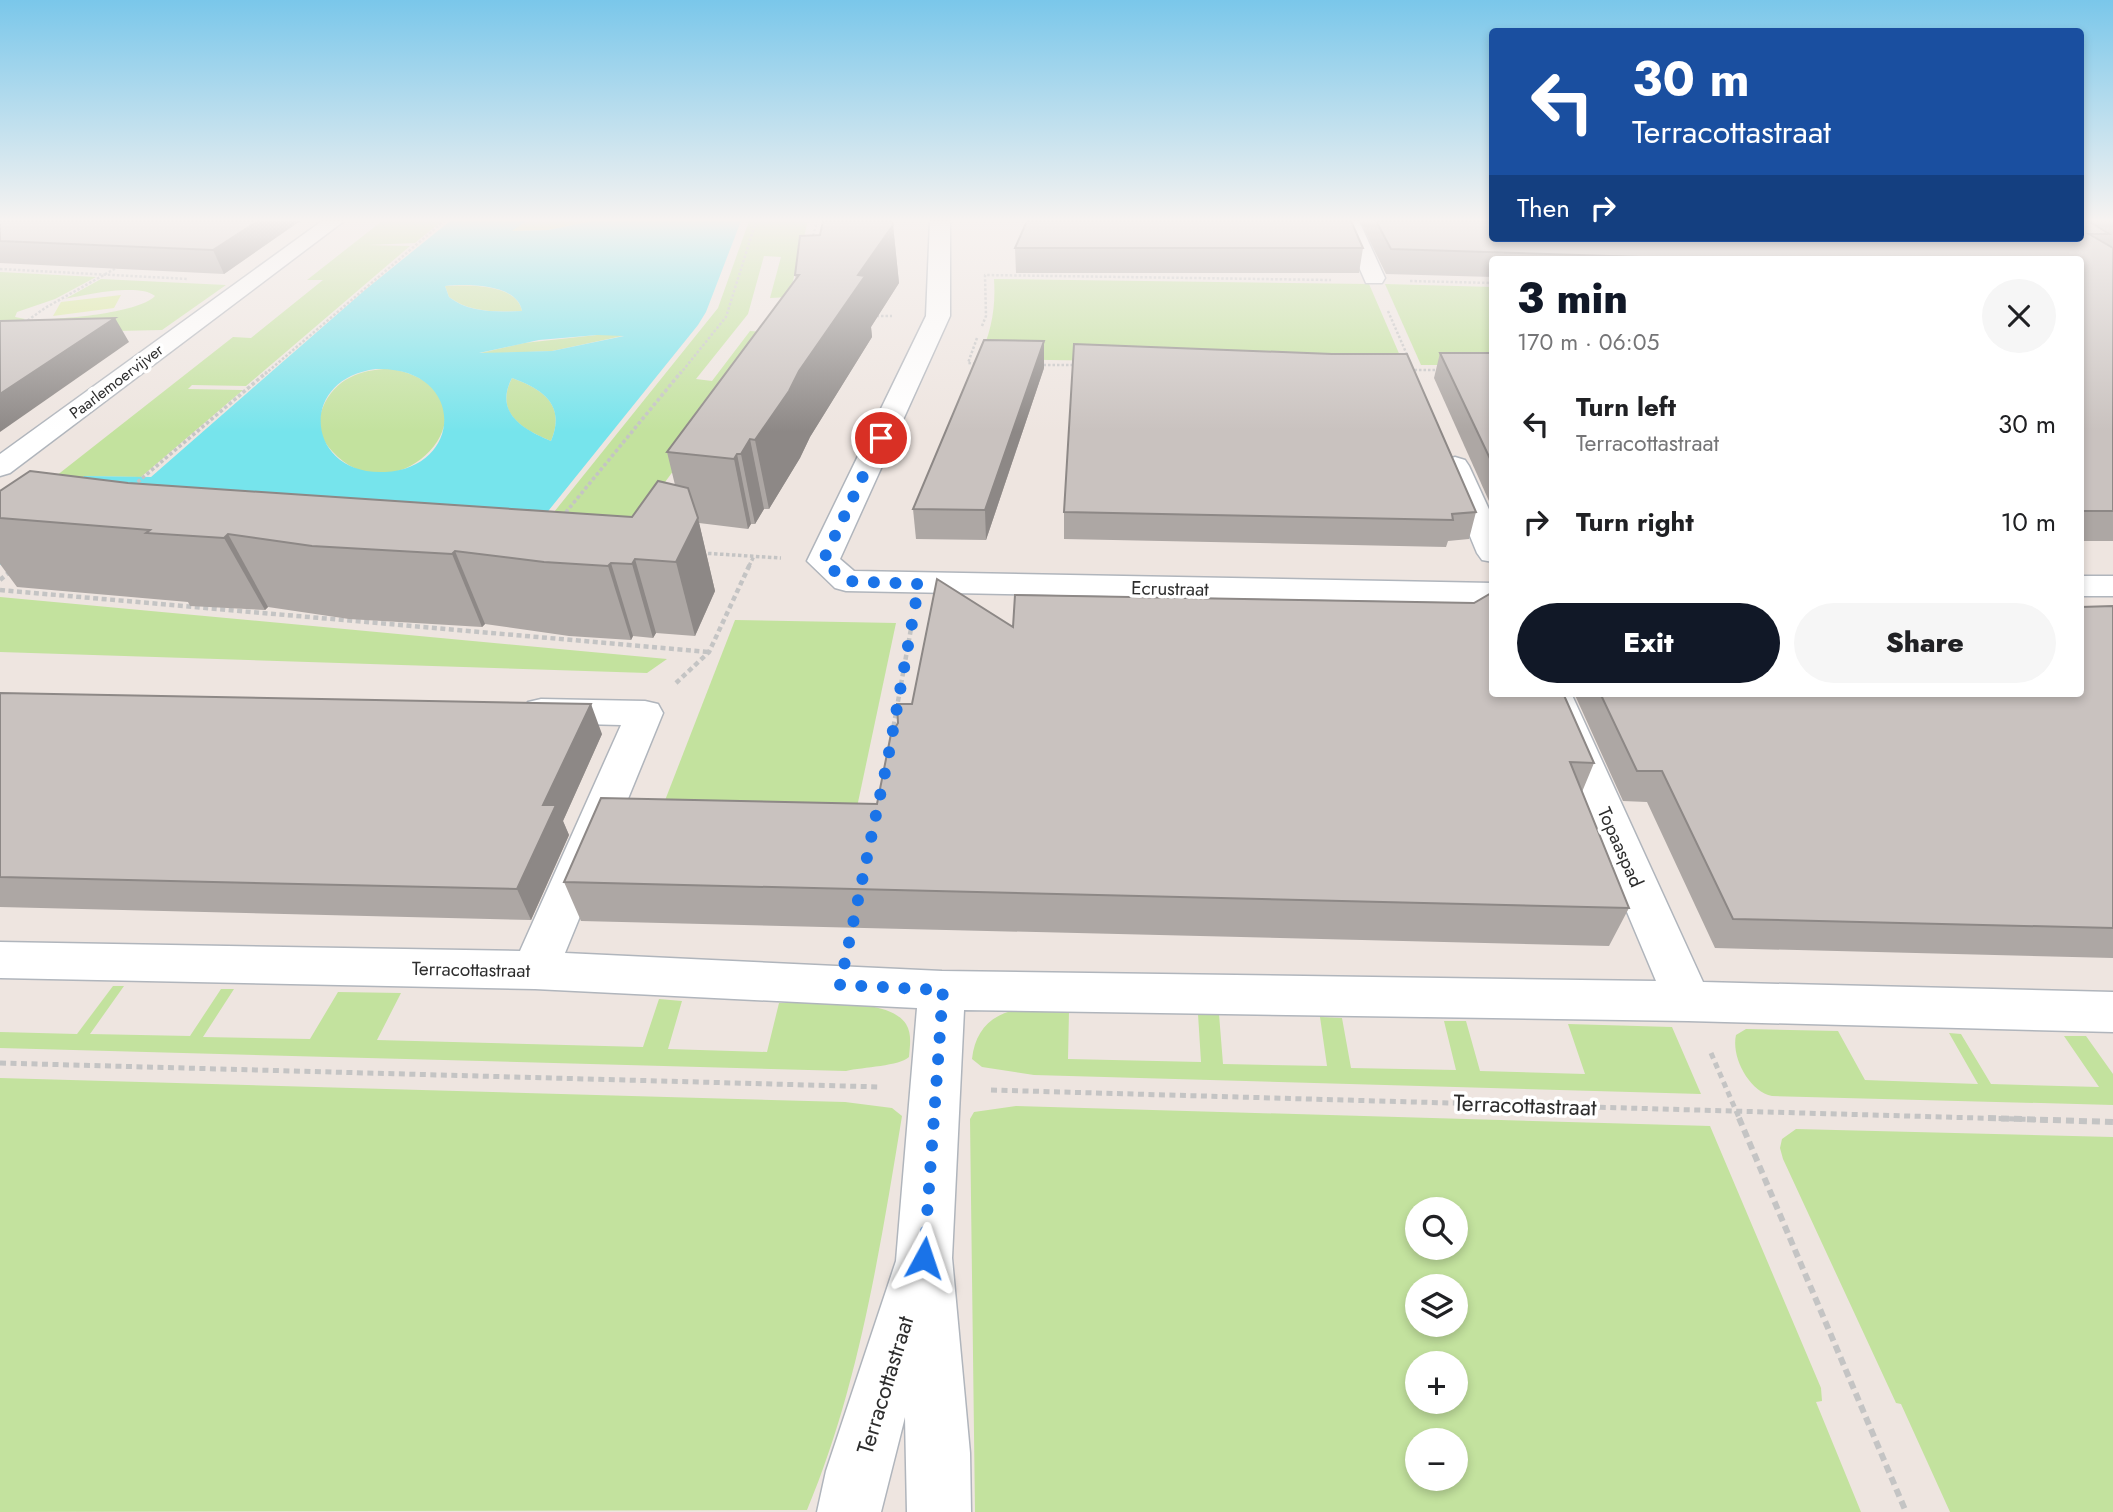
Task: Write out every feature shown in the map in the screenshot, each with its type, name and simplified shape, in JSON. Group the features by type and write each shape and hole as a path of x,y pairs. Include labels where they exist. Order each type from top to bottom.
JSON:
{"street":[{"name":"Paarlemoervijver","path":"0,467 237,292"},
{"path":"835,571 938,316 939,292"},
{"path":"1416,368 1489,543"},
{"name":"Ecrustraat","path":"835,571 919,584 1489,593"},
{"path":"2084,586 2113,586"},
{"name":"Topaaspad","path":"1555,697 1688,1001"},
{"path":"508,710 645,713 536,970"},
{"name":"Terracottastraat","path":"0,960 536,970 943,990 1688,1001 2113,1012"},
{"name":"Terracottastraat","path":"939,1512 939,1453 924,1258 943,990"},
{"name":"Terracottastraat","path":"849,1512 858,1471 924,1258"}],"path":[{"path":"23,323 74,292"},
{"path":"132,487 361,292"},
{"path":"562,517 726,317 734,292"},
{"path":"981,364 968,363 986,316 985,292"},
{"path":"1381,292 1416,368"},
{"path":"860,316 938,316"},
{"path":"1034,365 1086,365"},
{"path":"698,552 754,556 835,571"},
{"path":"645,713 709,652 754,556"},
{"path":"0,580 21,564"},
{"path":"890,745 919,584"},
{"path":"0,590 709,652"},
{"path":"1688,1001 1738,1111 1906,1512"},
{"name":"Terracottastraat","path":"0,1063 2113,1122"}],"green space":[{"path":"0,292 69,292 17,312 15,317 25,319 0,336"},
{"path":"78,292 111,292 98,293 65,299"},
{"path":"145,292 217,292 162,330 25,333 33,320 116,311 146,302 155,296"},
{"path":"309,292 357,292 246,386 192,385 188,389 243,390 141,477 84,476 26,522 0,520 233,337 251,338"},
{"path":"447,292 502,292 511,295 522,311 475,309 449,297"},
{"path":"724,292 754,292 748,314 696,379 712,381 750,331 775,333 609,558 546,522 718,308"},
{"path":"772,292 790,292 789,297 770,298"},
{"path":"994,292 1372,292 1404,365 979,359 992,320"},
{"path":"1388,292 1489,292 1489,365 1421,365"},
{"path":"121,295 114,308 53,316 61,302"},
{"path":"597,335 627,335 552,351 476,354 524,343"},
{"path":"393,369 427,383 443,403 444,426 433,448 413,465 387,473 359,470 332,451 322,436 320,419 323,407 335,389 351,377 371,370"},
{"path":"512,378 533,387 549,400 556,418 551,441 521,425 509,410 507,390"},
{"path":"0,597 667,659 647,673 0,652"},
{"path":"735,620 896,623 853,826 657,821"},
{"path":"113,986 124,986 90,1034 190,1036 221,989 234,989 203,1037 310,1039 338,992 401,993 377,1040 643,1047 659,999 682,1001 668,1049 767,1052 779,1003 847,1003 883,1009 897,1015 906,1024 910,1048 909,1057 904,1060 846,1071 0,1048 0,1032 77,1034"},
{"path":"1015,1010 1069,1011 1068,1059 1201,1062 1198,1014 1219,1014 1223,1064 1327,1066 1320,1017 1342,1018 1351,1068 1456,1070 1444,1021 1466,1021 1480,1071 1585,1074 1568,1024 1672,1027 1701,1094 1034,1075 982,1067 972,1059 980,1033 998,1016"},
{"path":"1746,1029 1838,1031 1865,1080 1978,1084 1949,1033 1961,1034 1991,1084 2099,1087 2064,1036 2086,1036 2113,1074 2113,1105 1772,1096 1764,1093 1749,1080 1739,1063 1736,1035"},
{"path":"0,1078 845,1102 892,1108 902,1116 866,1316 841,1415 807,1510 0,1512"},
{"path":"1016,1106 1710,1126 1821,1388 1822,1401 1816,1402 1861,1512 975,1512 970,1119 974,1112"},
{"path":"1796,1129 2113,1137 2113,1512 1950,1512 1901,1404 1896,1403 1783,1159 1780,1148 1782,1139"}],"water":[{"path":"363,292 447,292 449,297 474,309 522,311 518,302 504,292 714,292 698,325 545,515 91,491 0,565 0,542 84,476 151,477","holes":["597,335 624,336 552,351 479,353 539,340","376,369 406,372 427,383 439,399 444,418 441,437 430,454 411,466 385,472 359,469 339,459 326,444 321,426 323,407 333,390 350,376","512,378 533,387 549,400 556,418 551,441 521,425 509,410 506,400"]}],"building":[{"path":"787,292 854,292 755,440 750,439 741,454 737,454 734,459 667,452"},
{"path":"2084,292 2113,292 2113,511 2084,511"},
{"path":"115,318 0,394 0,321"},
{"path":"984,340 1044,341 985,510 913,509"},
{"path":"1074,344 1332,354 1407,354 1476,512 1452,514 1453,520 1064,512"},
{"path":"1440,353 1489,353 1489,457"},
{"path":"30,471 128,483 632,517 658,481 688,488 698,518 676,562 635,559 632,564 611,563 608,566 544,562 455,551 452,554 312,546 228,534 224,538 146,533 150,530 0,518 0,491"},
{"path":"937,579 1013,627 1015,595 1474,603 1489,594 1489,697 1565,697 1594,763 1570,762 1629,908 564,882 601,798 877,804 891,734 898,723 897,704 912,704"},
{"path":"2113,606 2113,928 1733,919 1662,771 1637,771 1602,697 2084,697 2084,607"},
{"path":"0,693 591,704 543,805 556,805 517,889 0,877"}],"route":[{"path":"881,438 823,561 846,581 919,584 888,758 840,985 943,990 924,1258"}]}
